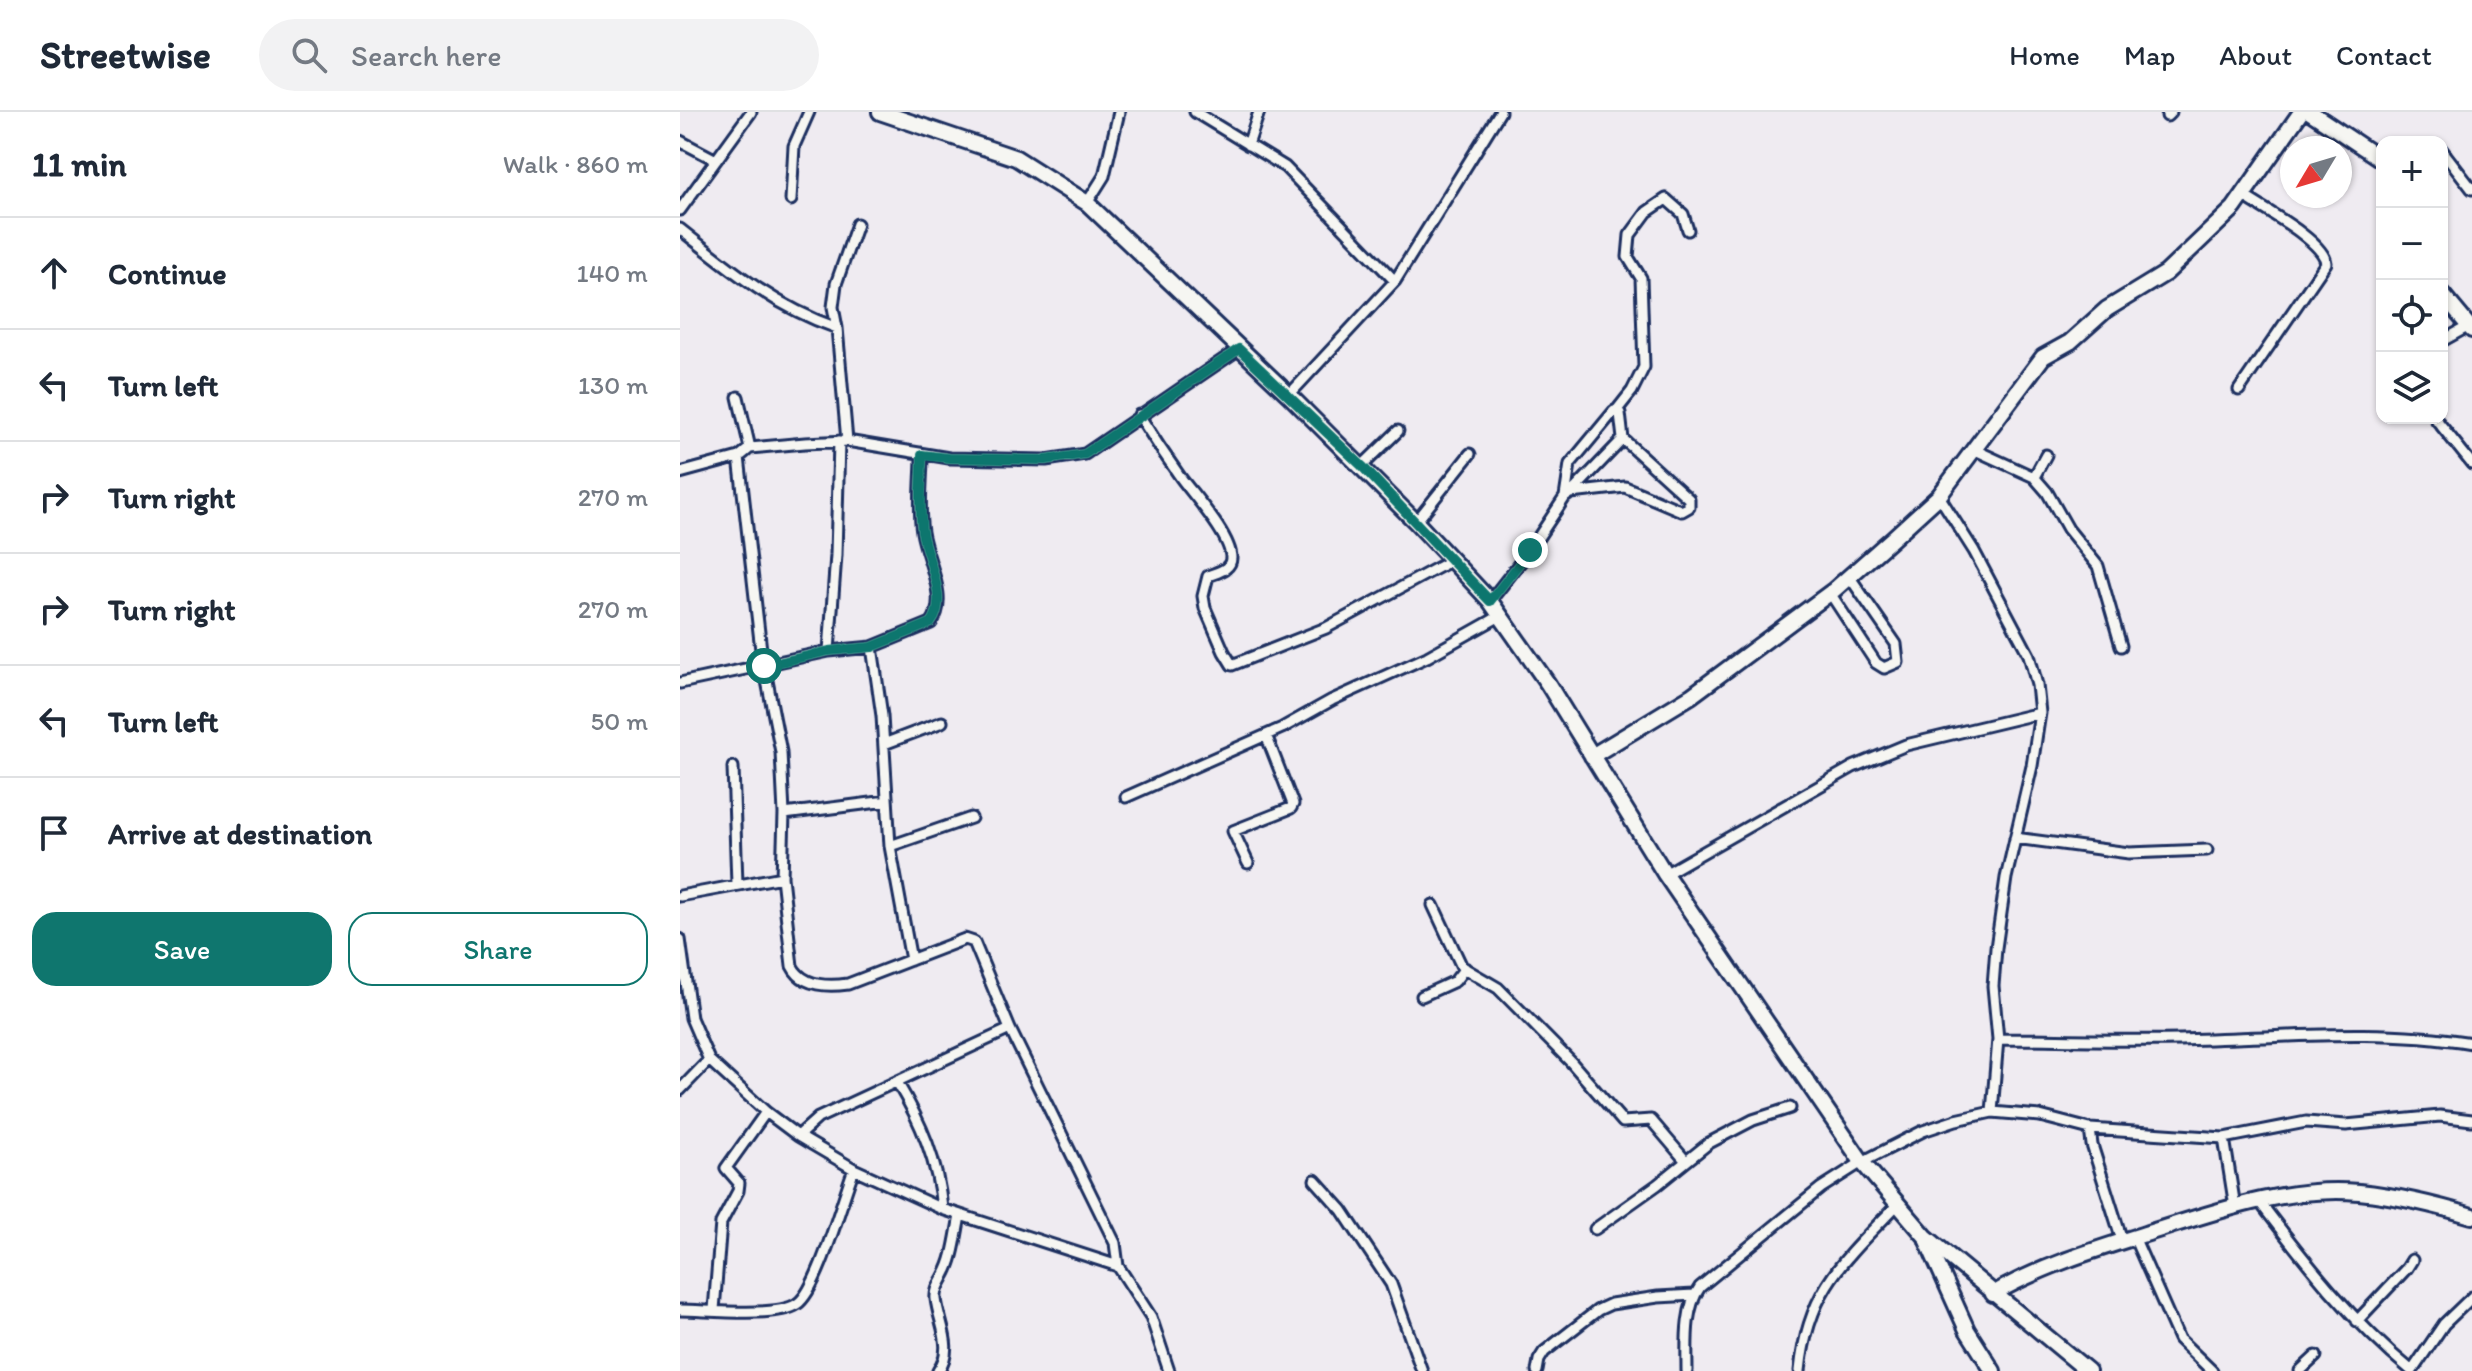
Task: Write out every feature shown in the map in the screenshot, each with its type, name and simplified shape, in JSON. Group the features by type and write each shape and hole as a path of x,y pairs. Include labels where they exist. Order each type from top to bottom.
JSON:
{"main road":[{"path":"880,112 1016,158 1087,203 1289,395 1416,522 1490,601 1548,684 1665,874 1862,1162 1926,1237 2088,1371"},
{"path":"1592,756 1691,696 1830,593 1939,496 2043,357 2070,342 2107,309 2166,273 2244,196 2301,112"},
{"path":"2310,112 2376,156"},
{"path":"2448,301 2471,328"},
{"path":"1993,1294 2128,1239 2259,1201 2310,1193 2358,1192 2443,1207 2472,1216"},
{"path":"1926,1237 1967,1330 1993,1371"}],"street":[{"path":"680,210 751,112"},
{"path":"791,200 794,146 809,112"},
{"path":"1087,203 1104,176 1119,112"},
{"path":"1195,112 1285,167 1395,281"},
{"path":"1248,145 1259,112"},
{"path":"1289,395 1395,281 1500,112"},
{"path":"680,141 716,160"},
{"path":"2448,158 2472,189"},
{"path":"2239,390 2326,263 2322,251 2244,196"},
{"path":"1568,495 1568,467 1632,391 1644,367 1641,278 1628,257 1630,235 1647,212 1666,199 1683,214 1688,230"},
{"path":"829,651 843,441 837,328 833,307 836,284 857,224"},
{"path":"680,229 749,285 810,318 837,328"},
{"path":"2448,338 2471,328"},
{"path":"680,473 739,457 750,448 843,441 949,458 1046,460 1085,454 1239,349"},
{"path":"738,397 750,448"},
{"path":"1568,495 1625,487 1682,511 1689,507 1689,499 1623,439 1617,410"},
{"path":"1139,415 1210,515 1231,557 1229,565 1222,571 1208,576 1203,596 1215,632 1232,665 1326,628 1452,560"},
{"path":"2440,424 2472,464"},
{"path":"1362,466 1398,431"},
{"path":"1490,601 1568,495 1623,439"},
{"path":"1975,450 2034,477 2068,529 2098,566 2121,646"},
{"path":"1416,522 1470,454"},
{"path":"680,683 829,651 872,647 931,623 939,608 934,575 922,533 922,455"},
{"path":"2034,477 2046,455"},
{"path":"739,457 764,666 781,752 784,814 782,877 792,966 797,977 831,986 848,984 965,939 974,942 1010,1029 1115,1243 1118,1266 1151,1317 1169,1371"},
{"path":"1939,496 1981,563 2029,655 2040,713 1996,948 1993,986 1998,1039 1992,1112"},
{"path":"1830,593 1876,663 1884,668 1898,662 1896,644 1849,576"},
{"path":"1126,797 1266,735 1332,700 1427,657 1500,616"},
{"path":"872,647 884,744 890,846 911,960"},
{"path":"1665,874 1853,767 1906,745 2040,713"},
{"path":"884,744 942,722"},
{"path":"1248,863 1233,831 1291,808 1293,804 1266,735"},
{"path":"733,767 737,884"},
{"path":"784,814 887,801"},
{"path":"890,846 971,818"},
{"path":"2015,838 2129,853 2207,850"},
{"path":"680,896 782,877"},
{"path":"1433,905 1462,967 1498,988 1571,1062 1623,1122 1651,1120 1685,1160"},
{"path":"680,939 691,1018 709,1060 766,1112 798,1136 854,1169 942,1209 1118,1266"},
{"path":"1422,996 1455,981 1465,968"},
{"path":"680,1015 691,1018"},
{"path":"798,1136 818,1118 1010,1029"},
{"path":"1998,1039 2182,1040 2393,1033 2472,1043"},
{"path":"680,1090 709,1060"},
{"path":"897,1082 927,1138 937,1173 942,1209"},
{"path":"1595,1229 1709,1143 1753,1120 1790,1108"},
{"path":"714,1310 721,1223 739,1183 726,1168 766,1112"},
{"path":"1687,1371 1687,1341 1694,1295 1700,1287 1821,1188 1862,1162 1923,1131 1956,1120 1992,1112 2040,1116 2090,1129 2224,1138 2306,1122 2346,1125 2440,1116 2472,1120"},
{"path":"2090,1129 2092,1145 2128,1239 2179,1339 2212,1371"},
{"path":"2224,1138 2235,1207"},
{"path":"680,1310 751,1312 797,1304 811,1289 854,1169"},
{"path":"1315,1180 1342,1210 1391,1284 1422,1371"},
{"path":"2259,1201 2304,1261 2357,1321 2376,1342 2412,1371 2444,1324 2472,1297"},
{"path":"1800,1371 1803,1341 1818,1297 1835,1270 1898,1204"},
{"path":"938,1371 946,1350 936,1300 937,1289 946,1274 960,1216"},
{"path":"2357,1321 2412,1260"},
{"path":"1537,1371 1544,1352 1598,1310 1630,1300 1694,1295"},
{"path":"2300,1371 2316,1356"}],"route":[{"path":"764,666 829,651 872,647 931,623 937,616 939,608 934,575 922,533 922,455 1046,460 1085,454 1239,349 1362,466 1490,601 1530,550"}]}
